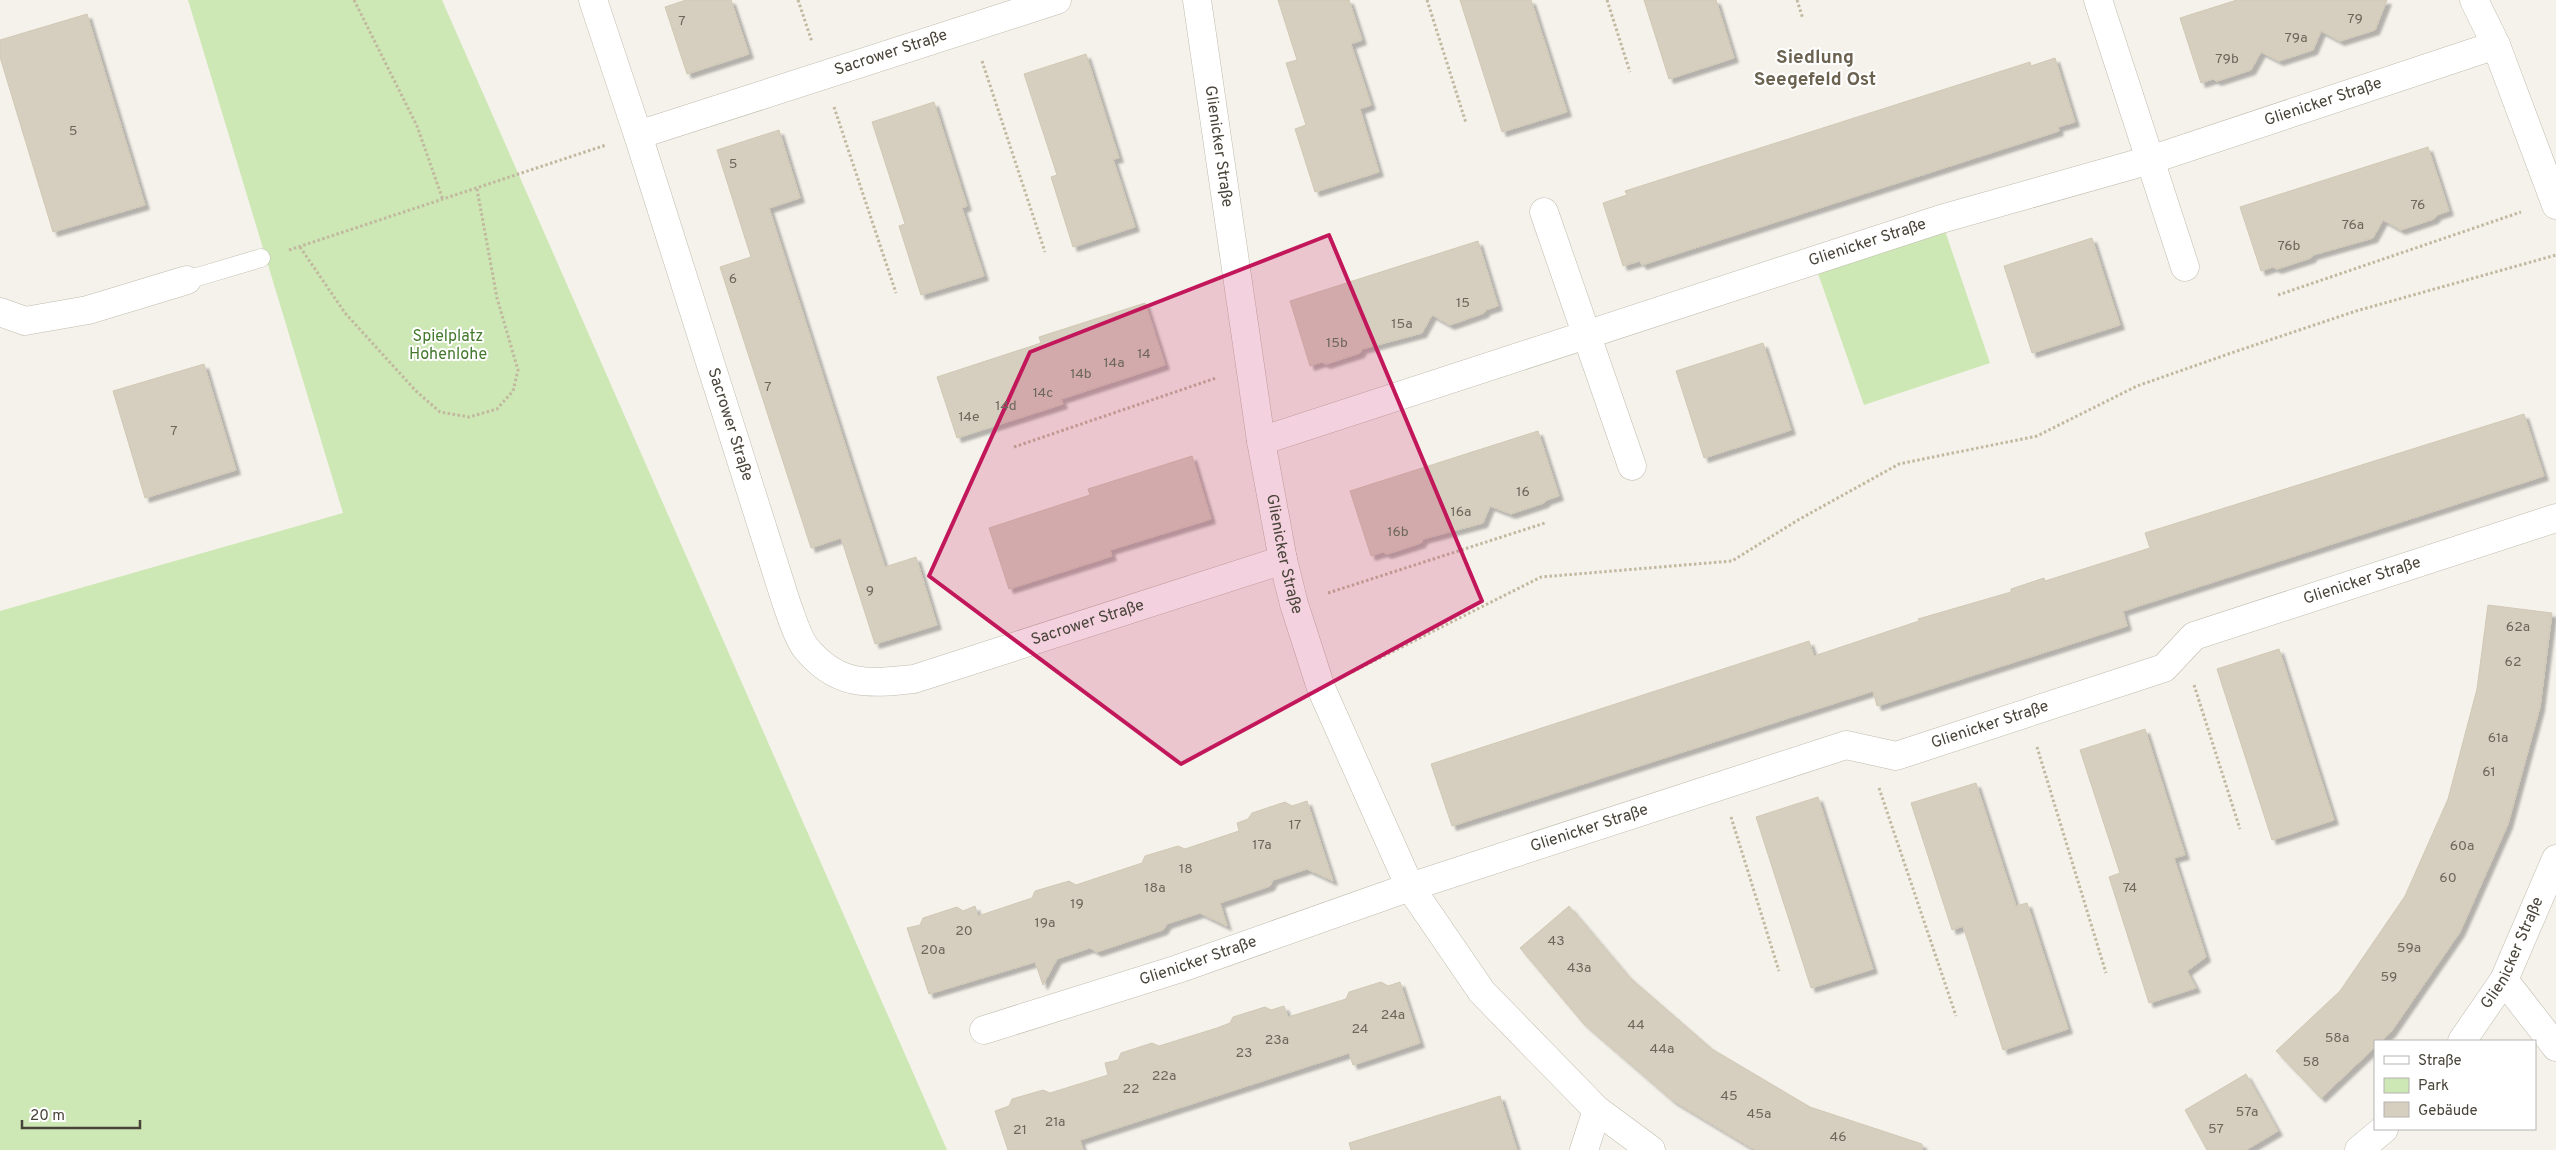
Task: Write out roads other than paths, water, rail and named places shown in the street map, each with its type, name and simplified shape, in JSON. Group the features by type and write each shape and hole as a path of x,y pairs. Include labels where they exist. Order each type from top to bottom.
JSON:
{"street":[{"path":"593,0 638,135"},
{"name":"Sacrower Straße","path":"1057,0 638,135 787,605 804,646 834,674 874,684 914,679 1283,560"},
{"name":"Glienicker Straße","path":"1197,0 1260,440 1283,560 1294,604 1320,688 1410,887 1482,992 1597,1110 1651,1150"},
{"path":"2098,0 2185,267"},
{"path":"2476,0 2496,44 2555,202"},
{"name":"Glienicker Straße","path":"1260,440 1941,219 2150,160 2496,44"},
{"path":"1544,212 1632,466"},
{"path":"0,312 25,321 88,310 187,280"},
{"name":"Glienicker Straße","path":"984,1030 1178,969 1410,887 1846,745 1896,756 2164,668 2194,636 2556,518"},
{"name":"Glienicker Straße","path":"2463,1040 2504,980 2556,859"},
{"path":"2504,980 2556,1048"},
{"path":"1584,1150 1597,1110"},
{"path":"2359,1150 2383,1130"}],"lane":[{"path":"187,280 261,258"}],"district":[{"name":"Siedlung Seegefeld Ost","path":"1815,69"}],"park label":[{"name":"Spielplatz Hohenlohe","path":"448,346"}]}
